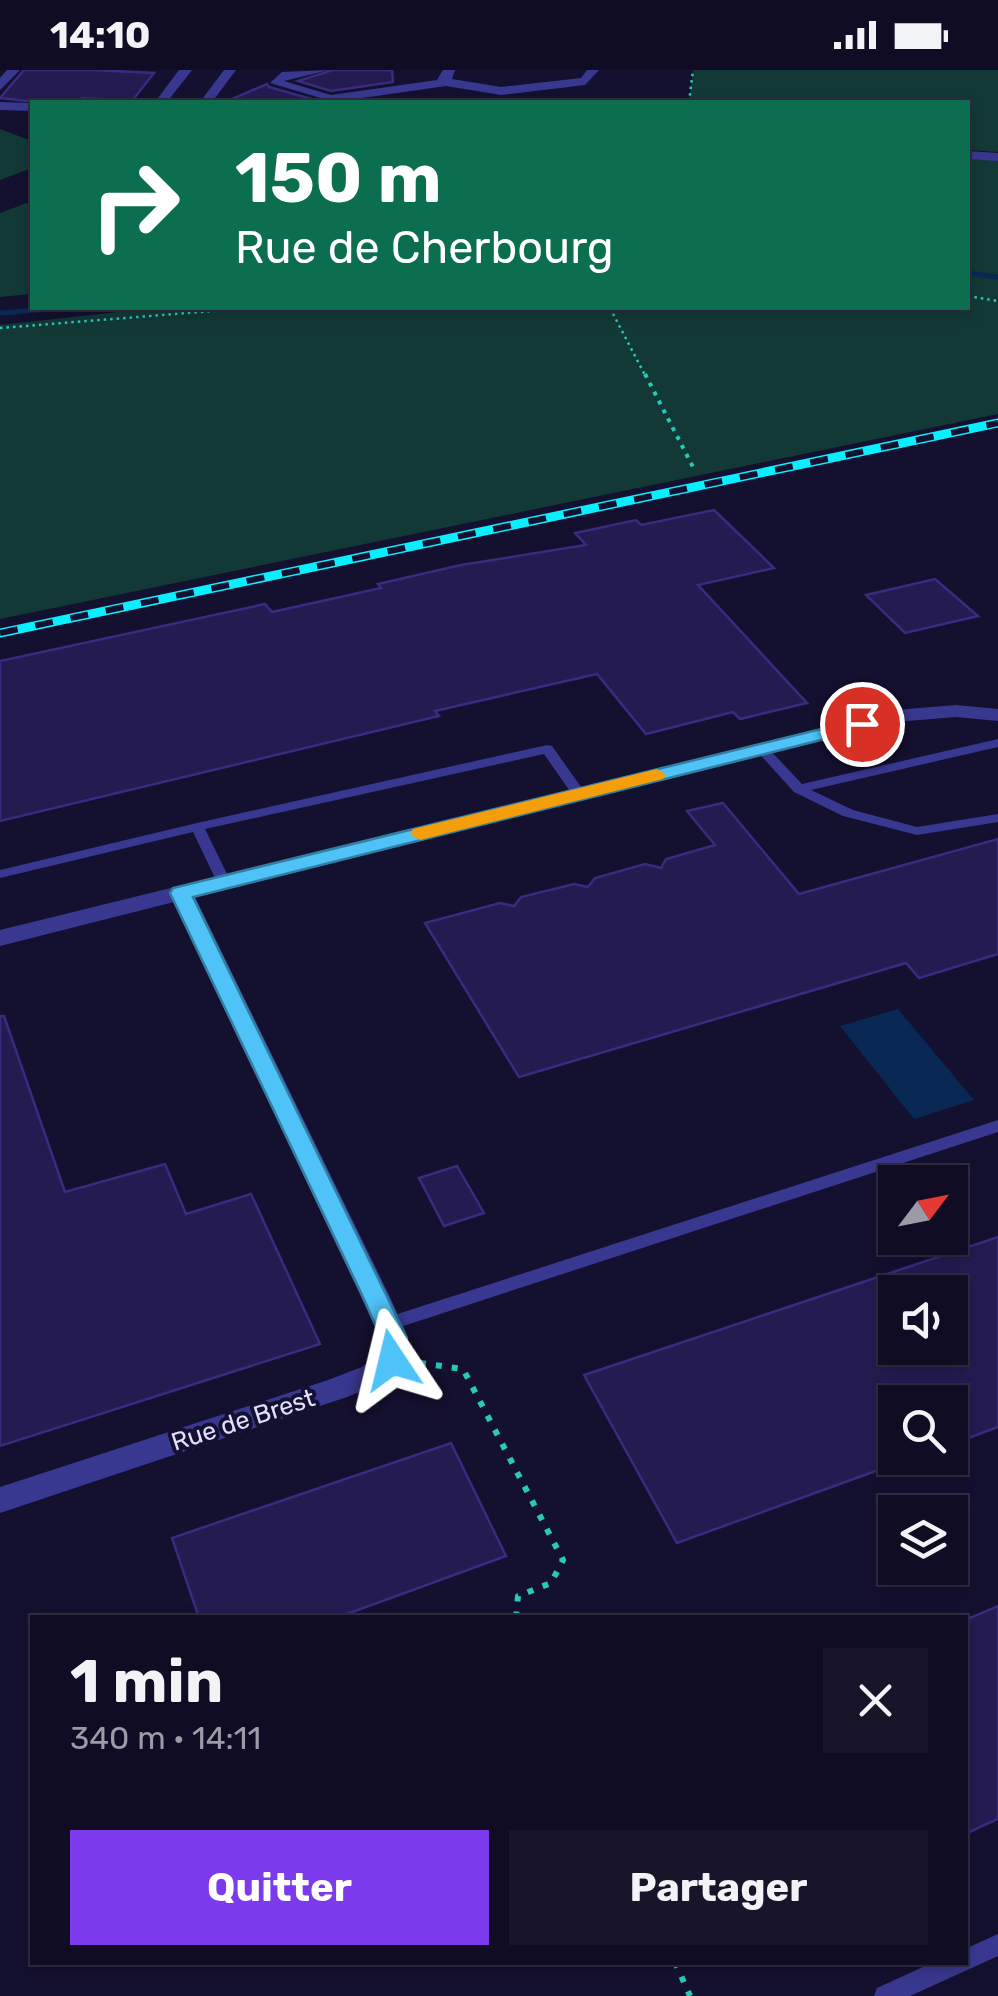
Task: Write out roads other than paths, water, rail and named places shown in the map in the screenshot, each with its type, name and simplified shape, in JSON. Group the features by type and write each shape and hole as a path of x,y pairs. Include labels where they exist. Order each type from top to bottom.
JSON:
{"street":[{"path":"0,86 14,70"},
{"path":"163,100 186,70"},
{"path":"208,100 230,70"},
{"path":"323,70 282,76 276,84 322,99 364,95 447,76 514,91 585,82 592,70"},
{"path":"297,74 364,95"},
{"path":"0,106 30,106"},
{"path":"970,155 998,156"},
{"path":"0,938 895,716 956,711 998,715"},
{"path":"181,893 388,1324"},
{"name":"Rue de Brest","path":"0,1500 372,1375 392,1360 394,1338 388,1324"}],"lane":[{"path":"799,789 998,743"},
{"path":"0,874 547,748 579,794"},
{"path":"760,749 799,789 848,813 917,831 998,818"},
{"path":"197,827 224,882"},
{"path":"388,1324 998,1126"},
{"path":"968,1958 998,1946"},
{"path":"886,1996 953,1965"}],"water":[{"path":"898,1009 974,1100 914,1119 840,1026"}],"waterway":[{"path":"970,273 998,277"},
{"path":"0,313 38,310"}],"railway":[{"path":"0,633 998,423"}]}
